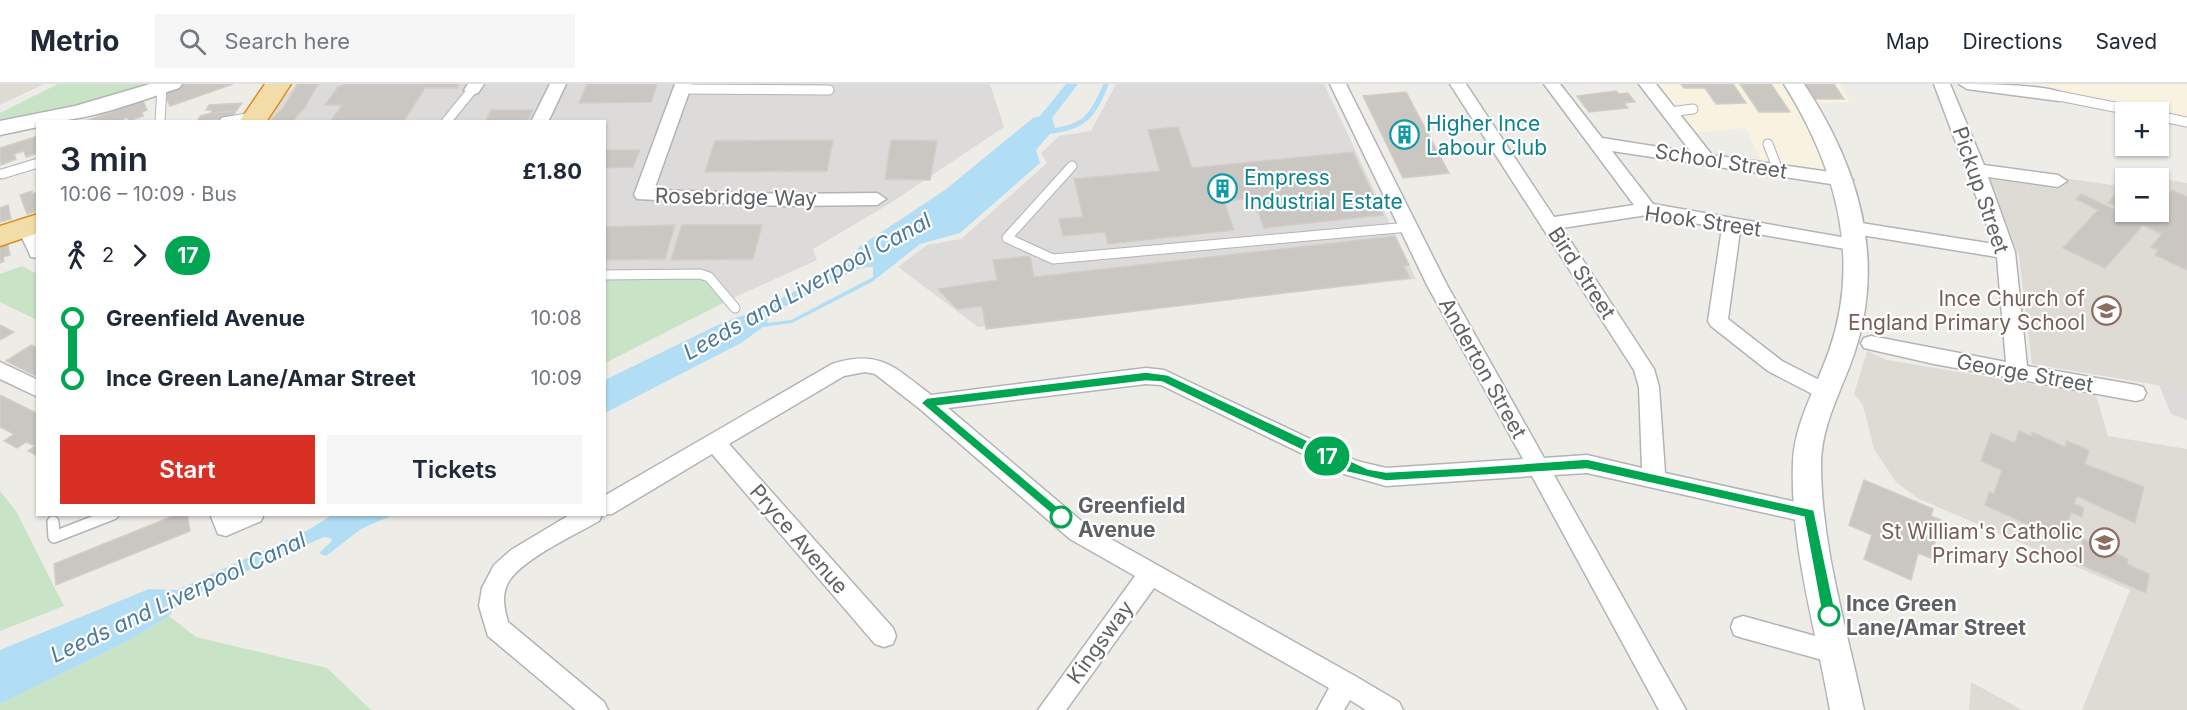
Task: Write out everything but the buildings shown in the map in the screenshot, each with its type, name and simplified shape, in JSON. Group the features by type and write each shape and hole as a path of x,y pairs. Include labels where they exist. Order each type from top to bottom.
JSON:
{"highway":[{"path":"254,119 278,84"}],"street":[{"path":"540,120 558,84"},
{"name":"Anderton Street","path":"1338,84 1437,285 1673,710"},
{"name":"Bird Street","path":"1458,84 1644,369 1649,387 1654,479"},
{"path":"1552,84 1647,209"},
{"path":"1647,84 1706,159"},
{"path":"1794,84 1831,144 1844,180 1856,236 1856,290 1846,338 1826,393 1807,461 1810,513 1847,710"},
{"name":"Pickup Street","path":"1942,84 1977,170 2006,252 2017,371"},
{"path":"1967,84 2059,96"},
{"path":"41,120 167,86"},
{"name":"Rosebridge Way","path":"682,86 643,195 784,200 877,198"},
{"path":"0,128 36,121"},
{"name":"School Street","path":"1597,143 1844,180"},
{"path":"1977,170 2058,181"},
{"name":"Hook Street","path":"1550,224 1647,209 1732,224 2006,252"},
{"path":"1732,224 1718,321 1775,366 1826,393"},
{"name":"George Street","path":"1871,343 1913,347 2017,371 2136,393"},
{"path":"606,506 838,369 864,364 882,369 927,403 1078,532 1390,710"},
{"path":"0,370 36,388"},
{"path":"927,403 1146,376 1164,378 1368,474 1386,477 1587,464 1810,513"},
{"name":"Pryce Avenue","path":"714,442 884,636"},
{"path":"224,521 245,516"},
{"path":"588,516 519,557 502,573 494,588 491,606 496,628 595,710"},
{"name":"Kingsway","path":"1051,710 1150,575"},
{"path":"1743,627 1837,653"},
{"path":"1330,710 1346,684"}],"lane":[{"path":"160,120 167,86"},
{"path":"682,86 829,90"},
{"path":"448,120 474,87"},
{"path":"2059,96 2115,107"},
{"path":"1670,112 1693,109"},
{"path":"2169,118 2187,122"},
{"path":"1768,144 1778,170"},
{"path":"2,174 36,164"},
{"path":"1072,166 1007,238 1053,259 1408,227"},
{"path":"606,275 700,274 709,277 735,308"},
{"path":"53,522 54,537 108,516"}],"shaded area":[{"path":"0,84 44,84 0,105"},
{"path":"296,84 990,84 1004,127 889,204 813,249 817,260 733,298 713,272 606,276 606,120 264,120"},
{"path":"1116,84 1324,84 1416,279 978,327 898,267 927,245 961,239 1047,163 1041,153 1059,136 1091,131"},
{"path":"1640,84 1840,84 1849,102 1803,104 1837,174 1762,163 1746,128 1682,134"},
{"path":"1993,84 2187,84 2187,120 2169,116 2169,102 2115,102 2115,105 2052,92"},
{"name":"Ince Church of England Primary School","path":"2056,177 2115,184 2115,222 2169,222 2169,180 2187,183 2187,390 2032,364 2019,256 1989,179 2060,189"},
{"name":"St William's Catholic Primary School","path":"1867,351 1887,360 2096,395 2108,436 2187,449 2187,710 2082,710 2130,590 1917,498 1896,482 1874,449 1863,405 1854,394"},
{"path":"2159,385 2187,390 2187,420 2171,414"},
{"path":"1971,682 2022,710 1969,710"}],"green space":[{"path":"58,84 148,84 75,106 0,121 0,113"},
{"path":"22,266 36,273 36,320 0,302 0,274"},
{"path":"713,272 733,298 606,362 606,276"},
{"path":"0,491 16,511 64,606 0,631"},
{"path":"169,616 196,637 327,668 371,710 0,710 0,704 130,640"}],"water":[{"name":"Leeds and Liverpool Canal","path":"1066,84 1078,84 1052,118 1055,128 1036,150 1040,163 960,233 920,244 872,282 792,323 763,327 741,343 606,412 606,380 724,322 764,308 853,259 859,247 945,190 1033,118 1040,116","holes":["873,267 873,277 791,320 767,323 770,314 855,270"]},
{"name":"Leeds and Liverpool Canal","path":"330,516 391,516 361,529 326,556 319,553 332,541 331,538 324,537 181,600 169,616 130,640 0,704 0,650 149,589 177,590 310,529"}],"waterway":[{"path":"1045,132 1069,128 1084,120 1096,106 1106,84"}],"bus line":[{"name":"17","path":"1061,517 927,403 1146,376 1164,378 1368,474 1386,477 1587,464 1810,513 1829,615"}],"place":[{"name":"Higher Ince Labour Club","path":"1405,135"},
{"name":"Empress Industrial Estate","path":"1223,189"},
{"name":"Ince Church of England Primary School","path":"2106,310"},
{"name":"Greenfield Avenue","path":"1061,517"},
{"name":"St William's Catholic Primary School","path":"2104,543"},
{"name":"Ince Green Lane/Amar Street","path":"1829,615"}]}
